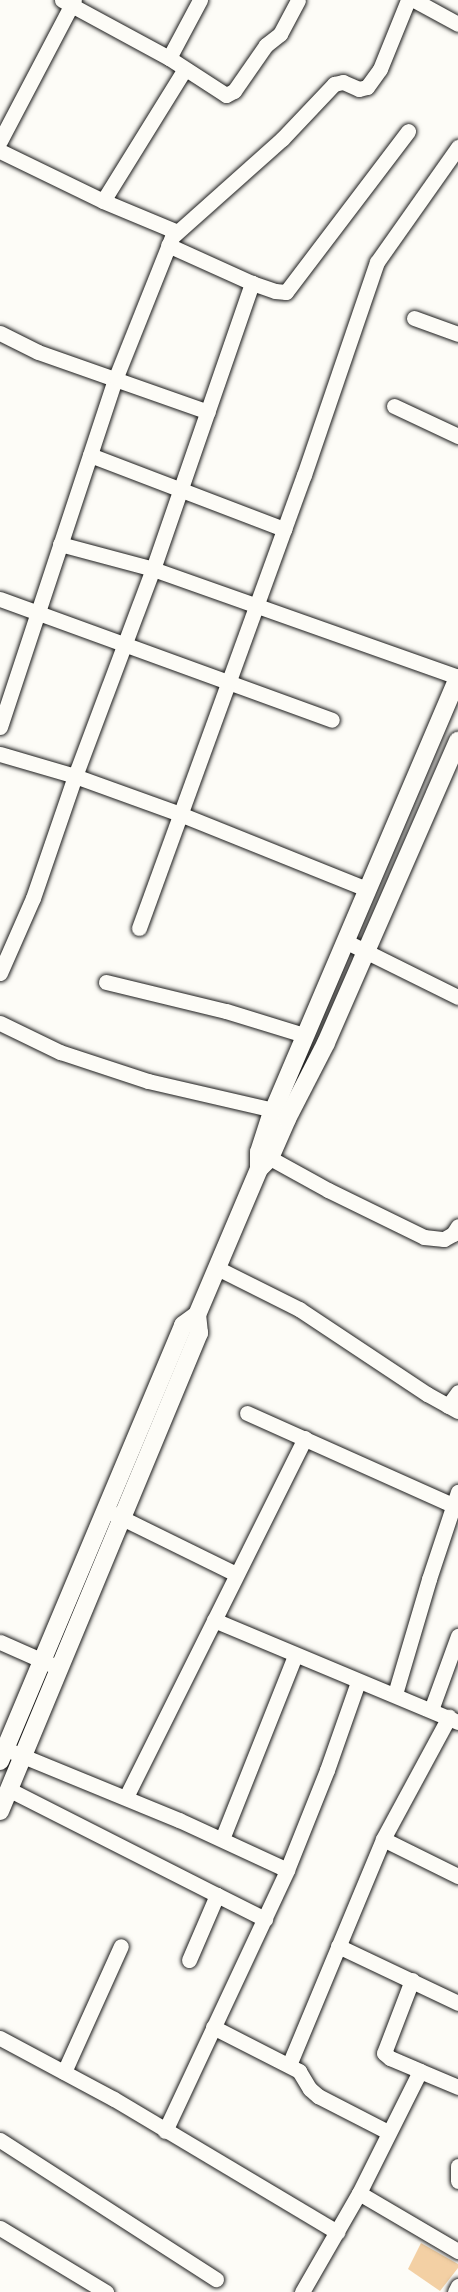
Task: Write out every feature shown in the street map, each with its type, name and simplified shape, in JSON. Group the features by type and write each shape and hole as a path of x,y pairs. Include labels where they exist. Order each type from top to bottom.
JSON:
{"street":[{"path":"170,58 200,0"},
{"path":"0,141 69,2 170,58 222,95 231,94 266,45 280,34 298,0"},
{"path":"0,727 116,377 172,238 282,139 334,84 343,82 359,89 367,87 380,69 408,0"},
{"path":"414,0 458,24"},
{"path":"103,201 185,69"},
{"path":"0,151 103,201 252,283 275,291 286,292 408,131"},
{"path":"139,928 284,529 377,262 458,147"},
{"path":"0,974 33,898 123,644 153,569 252,283"},
{"path":"414,318 458,334"},
{"path":"0,333 38,352 116,377 208,412"},
{"path":"394,406 458,435"},
{"path":"90,455 284,529"},
{"path":"60,544 153,569 458,677 304,1035 274,1110 263,1160"},
{"path":"0,599 332,720"},
{"path":"9,1755 59,1668 112,1513 183,1325 197,1315 263,1160 326,1043 458,741"},
{"path":"0,754 75,776 180,814 367,889"},
{"path":"345,941 458,997"},
{"path":"106,982 226,1011 304,1035"},
{"path":"0,1023 60,1052 148,1081 274,1110"},
{"path":"263,1160 424,1237 444,1239 453,1234 458,1226"},
{"path":"217,1268 299,1309 453,1408 458,1392"},
{"path":"247,1413 455,1499 395,1694"},
{"path":"126,1797 305,1438"},
{"path":"112,1513 236,1574"},
{"path":"0,1811 8,1789 9,1755 41,1660 112,1513"},
{"path":"214,1620 295,1656 358,1682 395,1694 454,1720 383,1839 289,2065"},
{"path":"431,1710 458,1636"},
{"path":"0,1642 59,1668"},
{"path":"222,1839 295,1656"},
{"path":"165,2131 287,1870 327,1770 358,1682"},
{"path":"9,1755 126,1797 287,1870"},
{"path":"8,1789 265,1919"},
{"path":"383,1839 458,1876"},
{"path":"189,1960 217,1895"},
{"path":"338,1946 458,2004"},
{"path":"64,2072 121,1947"},
{"path":"412,1980 384,2050 390,2058 458,2087"},
{"path":"213,2027 289,2065 303,2074 307,2085 318,2096 388,2132"},
{"path":"0,2038 114,2099 337,2232"},
{"path":"303,2292 359,2193 420,2071"},
{"path":"0,2140 216,2279"},
{"path":"458,2166 458,2181"},
{"path":"359,2193 458,2251"},
{"path":"0,2229 106,2292"},
{"path":"455,2292 458,2286"}],"building":[{"path":"421,2243 458,2264 458,2268 440,2291 408,2269"}]}
